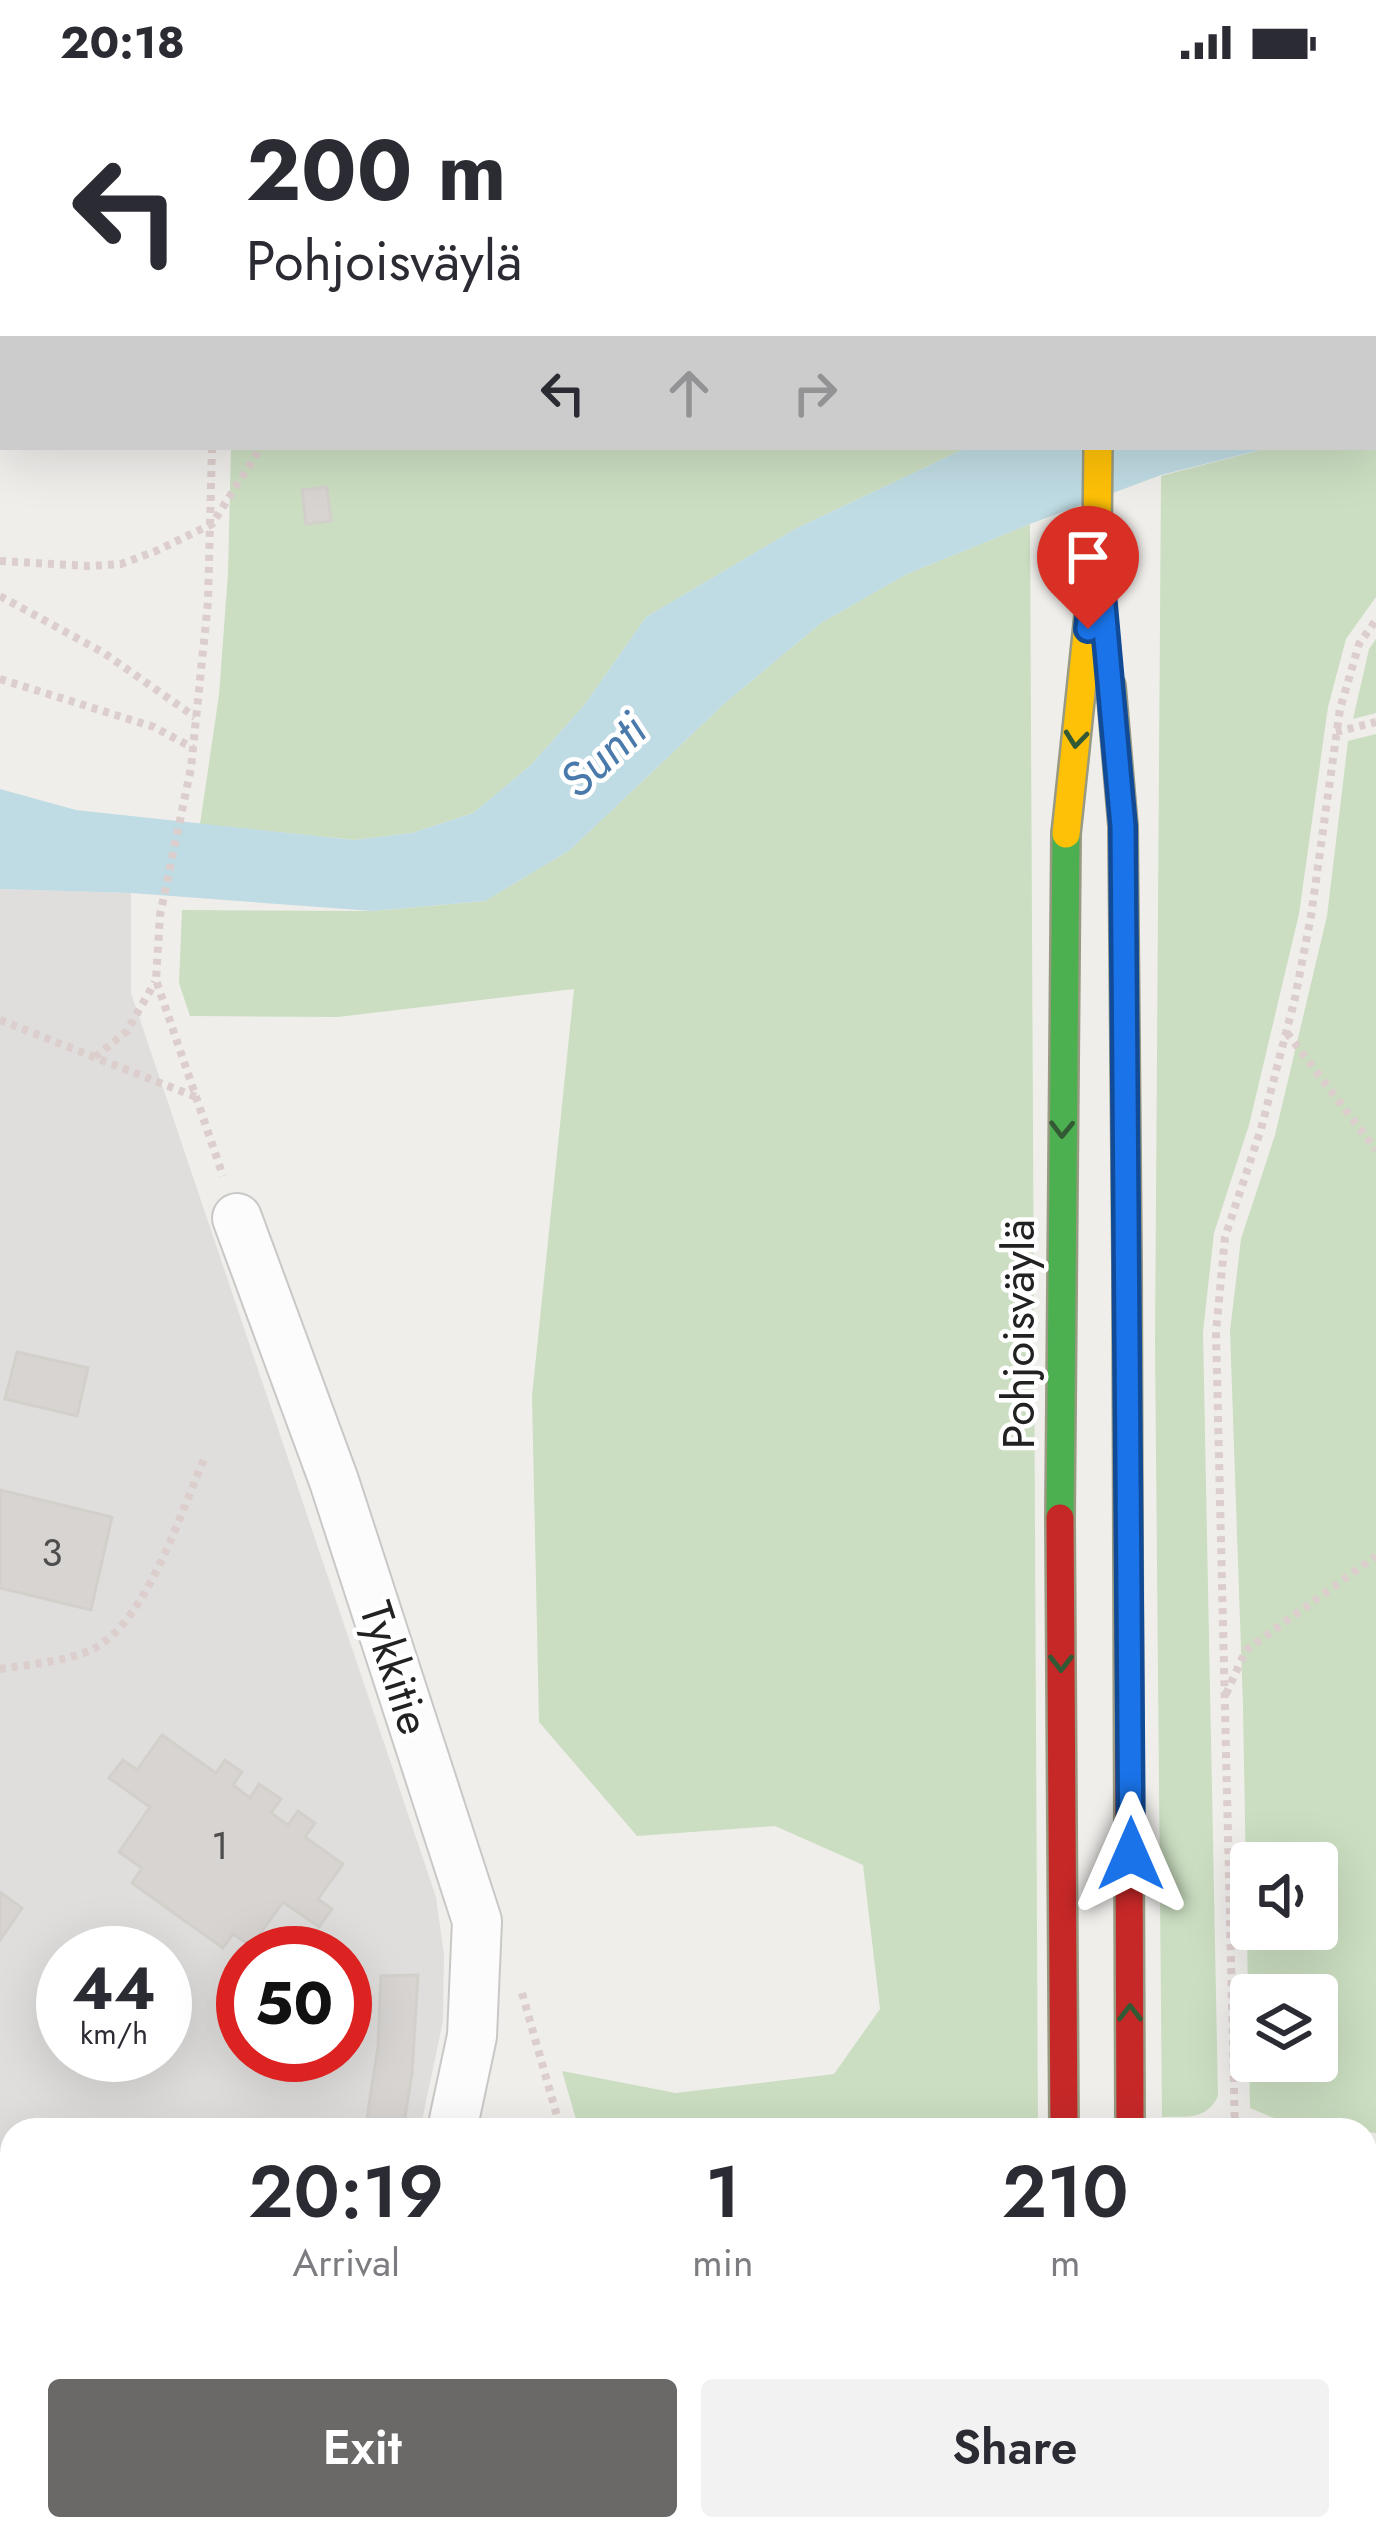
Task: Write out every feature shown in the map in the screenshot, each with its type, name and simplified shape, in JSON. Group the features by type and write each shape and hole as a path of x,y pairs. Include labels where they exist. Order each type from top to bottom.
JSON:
{"main road":[{"name":"Pohjoisväylä","path":"1064,2118 1059,1427 1064,852 1097,539 1098,450"},
{"name":"Pohjoisväylä","path":"1097,539 1123,826 1132,1624 1130,2118"}],"street":[{"name":"Tykkitie","path":"237,1218 334,1481 477,1921 472,2036 455,2118"}],"path":[{"path":"212,450 212,524 191,767 160,915 156,980 237,1218"},
{"path":"0,561 121,564 212,524 259,450"},
{"path":"0,596 104,653 196,718"},
{"path":"1235,2118 1218,1308 1225,1237 1261,1129 1311,916 1336,732 1359,644 1376,620"},
{"path":"0,679 154,727 193,748"},
{"path":"1336,732 1376,722"},
{"path":"95,1057 127,1031 156,980"},
{"path":"0,1020 197,1097"},
{"path":"1286,1031 1376,1150"},
{"path":"0,1670 92,1649 123,1626 169,1540 206,1455"},
{"path":"1226,1696 1246,1650 1376,1556"}],"shaded area":[{"path":"0,889 131,893 131,993 436,1897 444,1955 443,2021 423,2118 0,2118"}],"green space":[{"path":"231,450 962,450 795,529 646,617 585,704 531,765 473,813 412,833 354,840 200,824 219,695"},
{"path":"1261,450 1376,450 1376,597 1346,639 1328,707 1299,914 1249,1125 1214,1233 1203,1332 1218,2096 1208,2110 1188,2117 1162,2117 1155,1343 1161,476"},
{"path":"1030,524 1038,2118 576,2118 562,2071 676,2093 834,2074 880,2009 863,1865 775,1826 637,1836 539,1722 532,1396 574,989 338,1017 190,1016 179,983 182,910 372,911 485,901 570,850 724,704 821,623 907,574"},
{"path":"1376,639 1376,713 1353,719 1369,649"},
{"path":"1376,734 1376,2118 1274,2118 1250,2108 1250,2082 1338,2082 1338,1974 1248,1974 1247,1950 1338,1950 1338,1842 1245,1842 1230,1331 1241,1239 1275,1135 1327,916 1348,741"}],"water":[{"name":"Sunti","path":"962,450 1260,450 1161,475 1030,524 907,574 821,623 724,704 570,850 485,901 372,911 131,893 0,889 0,789 76,810 354,840 412,833 473,813 531,765 585,704 646,617 795,529"}],"building":[{"path":"327,487 331,521 306,524 302,490"},
{"path":"17,1352 88,1368 77,1416 5,1399"},
{"path":"0,1490 112,1517 91,1610 0,1588"},
{"path":"162,1735 216,1773 225,1760 242,1772 233,1785 250,1798 259,1784 281,1799 271,1813 288,1825 298,1811 315,1823 305,1837 343,1864 318,1899 332,1909 320,1926 283,1902 266,1926 216,1926 216,1943 132,1883 142,1868 119,1852 150,1807 109,1778 123,1760 137,1770"},
{"path":"0,1892 22,1908 0,1940"},
{"path":"418,1975 405,2118 367,2118 378,2047 381,1976"}],"traffic: fast":[{"path":"1111,686 1123,826 1127,1263"},
{"path":"1060,1518 1066,834"}],"traffic: slow":[{"path":"1066,834 1097,539 1098,450"}],"traffic: jam":[{"path":"1127,1263 1130,2118"},
{"path":"1060,1518 1064,2118"}],"route":[{"path":"1088,629 1097,539 1123,826 1131,1854"}]}
